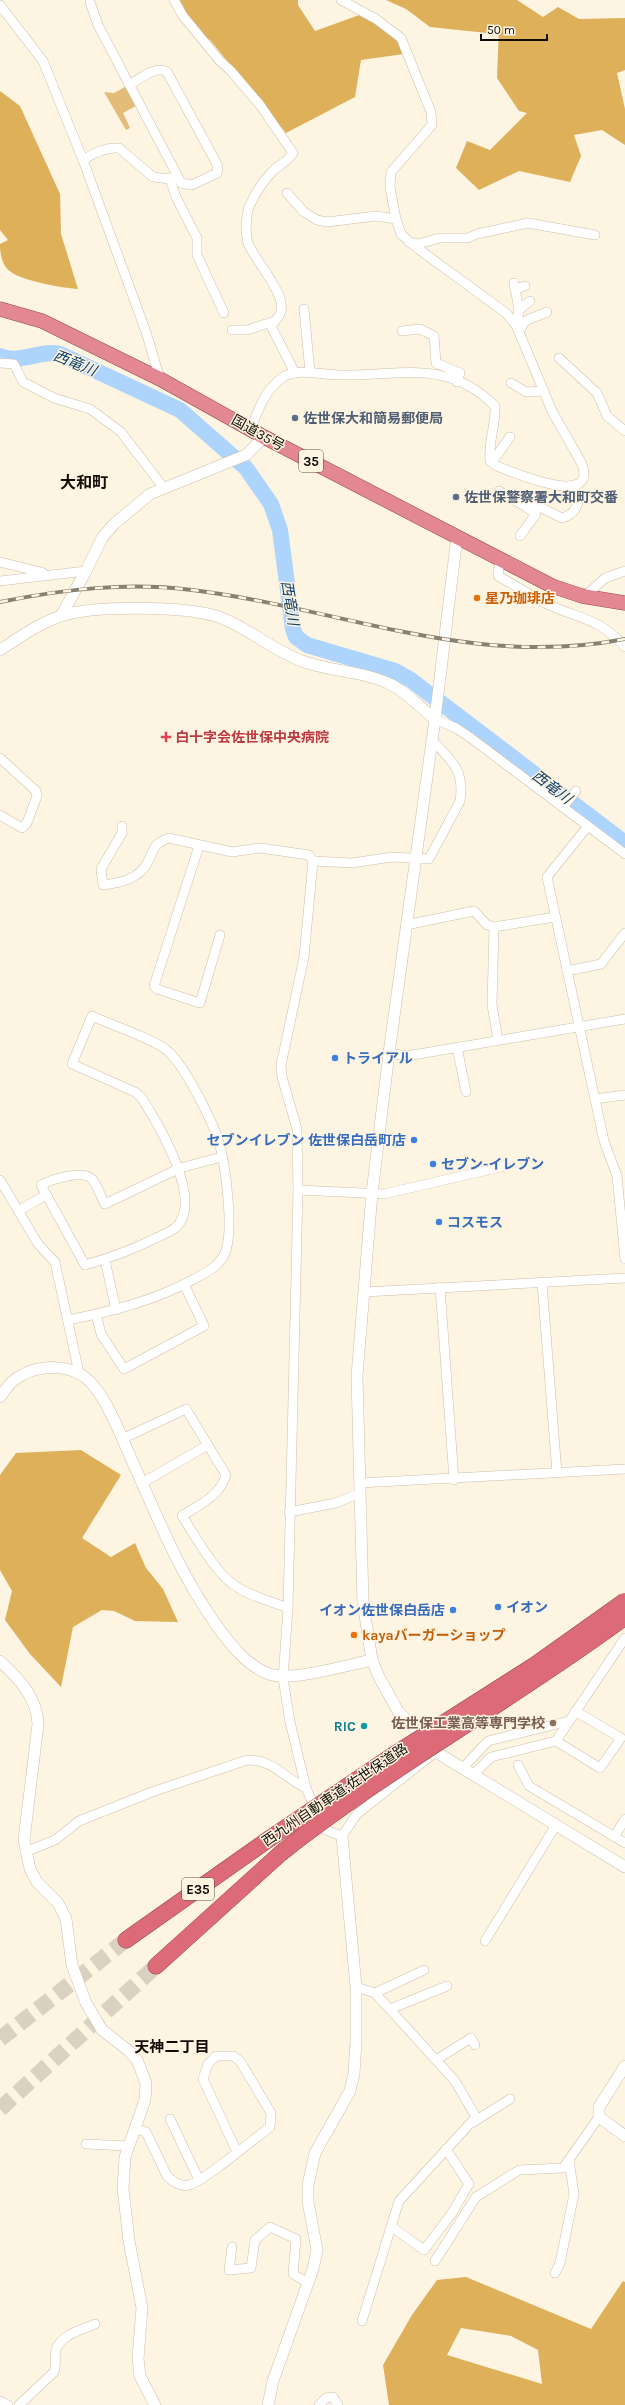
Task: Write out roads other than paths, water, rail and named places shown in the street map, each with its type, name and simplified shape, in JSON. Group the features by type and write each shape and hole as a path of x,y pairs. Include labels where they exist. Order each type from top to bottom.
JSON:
{"highway":[{"name":"国道35号","path":"0,309 42,320 160,379 264,437 552,586 585,596 625,603"},
{"name":"西九州自動車道;佐世保道路","path":"126,1940 269,1838 386,1760 535,1665 625,1601"},
{"name":"西九州自動車道;佐世保道路","path":"156,1966 281,1854 373,1784 545,1674 625,1617"}],"street":[{"path":"174,0 183,16 219,60 231,71 260,105 293,153 274,170 256,193 249,208 247,224 250,247 271,281 282,304 281,313 271,326 295,373"},
{"path":"251,429 273,384 295,373 310,372 340,376 428,372 477,391 495,406 495,422 489,451 492,462 497,466 549,484 570,486 581,482 585,472 552,411 517,329 506,312 409,242 402,234 396,219 390,187 391,172 432,125 431,112 401,38 376,19 340,0"},
{"path":"90,2 98,25 174,177 176,197 197,238 197,255 224,313"},
{"path":"0,5 43,61 82,160 153,351 160,379"},
{"path":"82,160 91,154 118,148 153,176 174,177 181,183 192,185 216,173 218,166 167,72 162,69 155,70 129,85"},
{"path":"287,193 304,212 317,220 327,222 376,216 396,219"},
{"path":"409,242 418,244 440,238 468,238 477,234 528,223 595,235"},
{"path":"517,329 519,310 515,286 525,286"},
{"path":"519,310 530,301"},
{"path":"304,309 310,372"},
{"path":"517,329 525,321 547,312"},
{"path":"232,330 247,330 275,321"},
{"path":"402,331 420,329 434,336 436,363 460,373 457,382"},
{"path":"559,358 596,393 608,416 625,431"},
{"path":"0,362 14,364 23,382 54,398 90,409 121,432 145,461 162,487"},
{"path":"512,383 526,392 544,391"},
{"path":"61,616 102,538 114,524 150,494 162,487 246,455 264,437"},
{"path":"492,462 510,437"},
{"path":"526,507 528,502 562,518 568,516 574,512 579,496 570,486"},
{"path":"498,491 536,514 520,536"},
{"path":"457,536 435,719 389,1053 372,1194 356,1376 363,1603 372,1660 378,1677 398,1711 436,1752 625,1867"},
{"path":"500,559 498,576 548,604 601,624 625,647"},
{"path":"0,562 40,572 47,576"},
{"path":"0,581 86,571"},
{"path":"585,596 605,578 625,571"},
{"path":"0,650 61,616 88,611 142,608 194,610 220,618 276,650 303,661 392,685 435,719 456,728 564,805 588,826 625,854"},
{"path":"313,860 352,863 392,857 429,859 460,801 462,791 458,768 432,740"},
{"path":"0,815 22,828 27,823 37,796 36,791 2,765"},
{"path":"564,805 575,792"},
{"path":"122,826 122,833 101,869 103,885 132,878 142,870 152,848 158,841 169,838 199,846 232,852 260,848 309,855 313,860 304,957 281,1065 282,1077 297,1129 298,1190 289,1512 288,1608 283,1678 290,1722 306,1788 325,1830 342,1836"},
{"path":"588,826 547,877 604,1141 621,1176 625,1259"},
{"path":"199,846 154,986 157,990 200,1004 220,935"},
{"path":"406,925 474,911 487,925 494,927 555,917"},
{"path":"494,927 492,1005 498,1040"},
{"path":"567,971 601,964 625,933"},
{"path":"68,1320 116,1310 142,1302 184,1284 213,1268 223,1257 229,1242 230,1225 222,1157 211,1123 179,1064 168,1051 92,1016 72,1064 135,1092 141,1097 180,1168 185,1209 181,1220 175,1228 124,1254 84,1265 41,1185 51,1179 83,1175 91,1178 105,1204 180,1168 222,1157"},
{"path":"389,1053 407,1056 625,1019"},
{"path":"457,1047 466,1092"},
{"path":"595,1099 625,1095"},
{"path":"298,1190 384,1194 505,1166"},
{"path":"0,1180 38,1244 55,1262 79,1373"},
{"path":"18,1211 46,1195"},
{"path":"105,1260 116,1310"},
{"path":"364,1292 625,1278"},
{"path":"542,1282 557,1473"},
{"path":"96,1314 101,1334 124,1369 204,1326 184,1284"},
{"path":"440,1287 454,1480"},
{"path":"0,1397 13,1381 26,1373 44,1367 57,1367 79,1373 92,1384 103,1399 122,1438 175,1558 205,1609 229,1643 251,1664 268,1674 283,1678 372,1660"},
{"path":"122,1438 186,1409 226,1475 223,1485 212,1496 182,1516 223,1576 233,1585 244,1591 288,1608"},
{"path":"142,1483 208,1445"},
{"path":"289,1512 336,1503 359,1488 454,1480 625,1469"},
{"path":"268,2405 273,2381 308,2283 317,2250 308,2202 308,2185 315,2154 350,2091 356,2041 356,1987 342,1836 357,1814 625,1606"},
{"path":"473,1775 491,1757 556,1741 625,1638"},
{"path":"0,1661 31,1695 38,1710 38,1724 24,1840 25,1852 37,1882 58,1904 66,1919 72,1965 91,2014 102,2030 138,2060 146,2083 145,2100 125,2157 123,2188 129,2241 142,2308 138,2359 139,2370 147,2392 155,2405"},
{"path":"556,1741 600,1768 620,1738 576,1711"},
{"path":"463,1768 488,1740 569,1721"},
{"path":"25,1852 55,1840 79,1821 152,1792 247,1760 262,1760 294,1782 306,1788"},
{"path":"518,1765 529,1786 625,1843"},
{"path":"614,1837 625,1819"},
{"path":"485,1941 556,1825"},
{"path":"375,1993 424,1970"},
{"path":"390,2009 447,1986"},
{"path":"356,1987 375,1993 390,2009 459,2088 476,2117 399,2201 362,2321"},
{"path":"436,2060 471,2038 475,2045"},
{"path":"134,2128 146,2132 167,2176 173,2182 180,2185 190,2185 199,2180 237,2152 270,2126 271,2113 240,2061 232,2056 216,2056 208,2064 203,2079 237,2152"},
{"path":"435,2261 476,2197 519,2170 563,2168 599,2117 599,2107 625,2066"},
{"path":"468,2125 510,2099"},
{"path":"599,2117 625,2136"},
{"path":"170,2119 199,2180"},
{"path":"86,2144 128,2146"},
{"path":"392,2227 424,2250 452,2213 469,2184 446,2149"},
{"path":"555,2273 560,2263 574,2194 569,2160"},
{"path":"232,2246 229,2270 251,2268 255,2240 270,2226 296,2239 293,2274 308,2283"},
{"path":"19,2405 54,2372 56,2351 59,2344 67,2336 95,2324"},
{"path":"319,2405 326,2398 333,2396 338,2405"},
{"path":"0,2401 8,2405"}],"waterway":[{"name":"西竜川","path":"0,356 15,359 45,353 60,354 180,410 246,468 271,504 280,530 293,629 296,637 307,645 395,671 411,680 625,843"}],"tunnel":[{"path":"0,2039 126,1940"},
{"path":"0,2109 156,1966"}],"railway":[{"path":"0,602 72,590 120,587 168,588 192,590 247,599 407,632 460,641 514,647 569,646 625,639"}],"place":[{"name":"佐世保大和簡易郵便局","path":"295,418"},
{"name":"佐世保警察署大和町交番","path":"456,497"},
{"name":"星乃珈琲店","path":"477,598"},
{"name":"白十字会佐世保中央病院","path":"166,737"},
{"name":"トライアル","path":"335,1058"},
{"name":"セブンイレブン 佐世保白岳町店","path":"414,1140"},
{"name":"セブン-イレブン","path":"433,1164"},
{"name":"コスモス","path":"439,1222"},
{"name":"イオン","path":"498,1607"},
{"name":"イオン佐世保白岳店","path":"453,1610"},
{"name":"kayaバーガーショップ","path":"354,1635"},
{"name":"佐世保工業高等専門学校","path":"553,1723"},
{"name":"RIC","path":"364,1726"}],"district":[{"name":"大和町","path":"84,482"},
{"name":"天神二丁目","path":"172,2047"}]}
